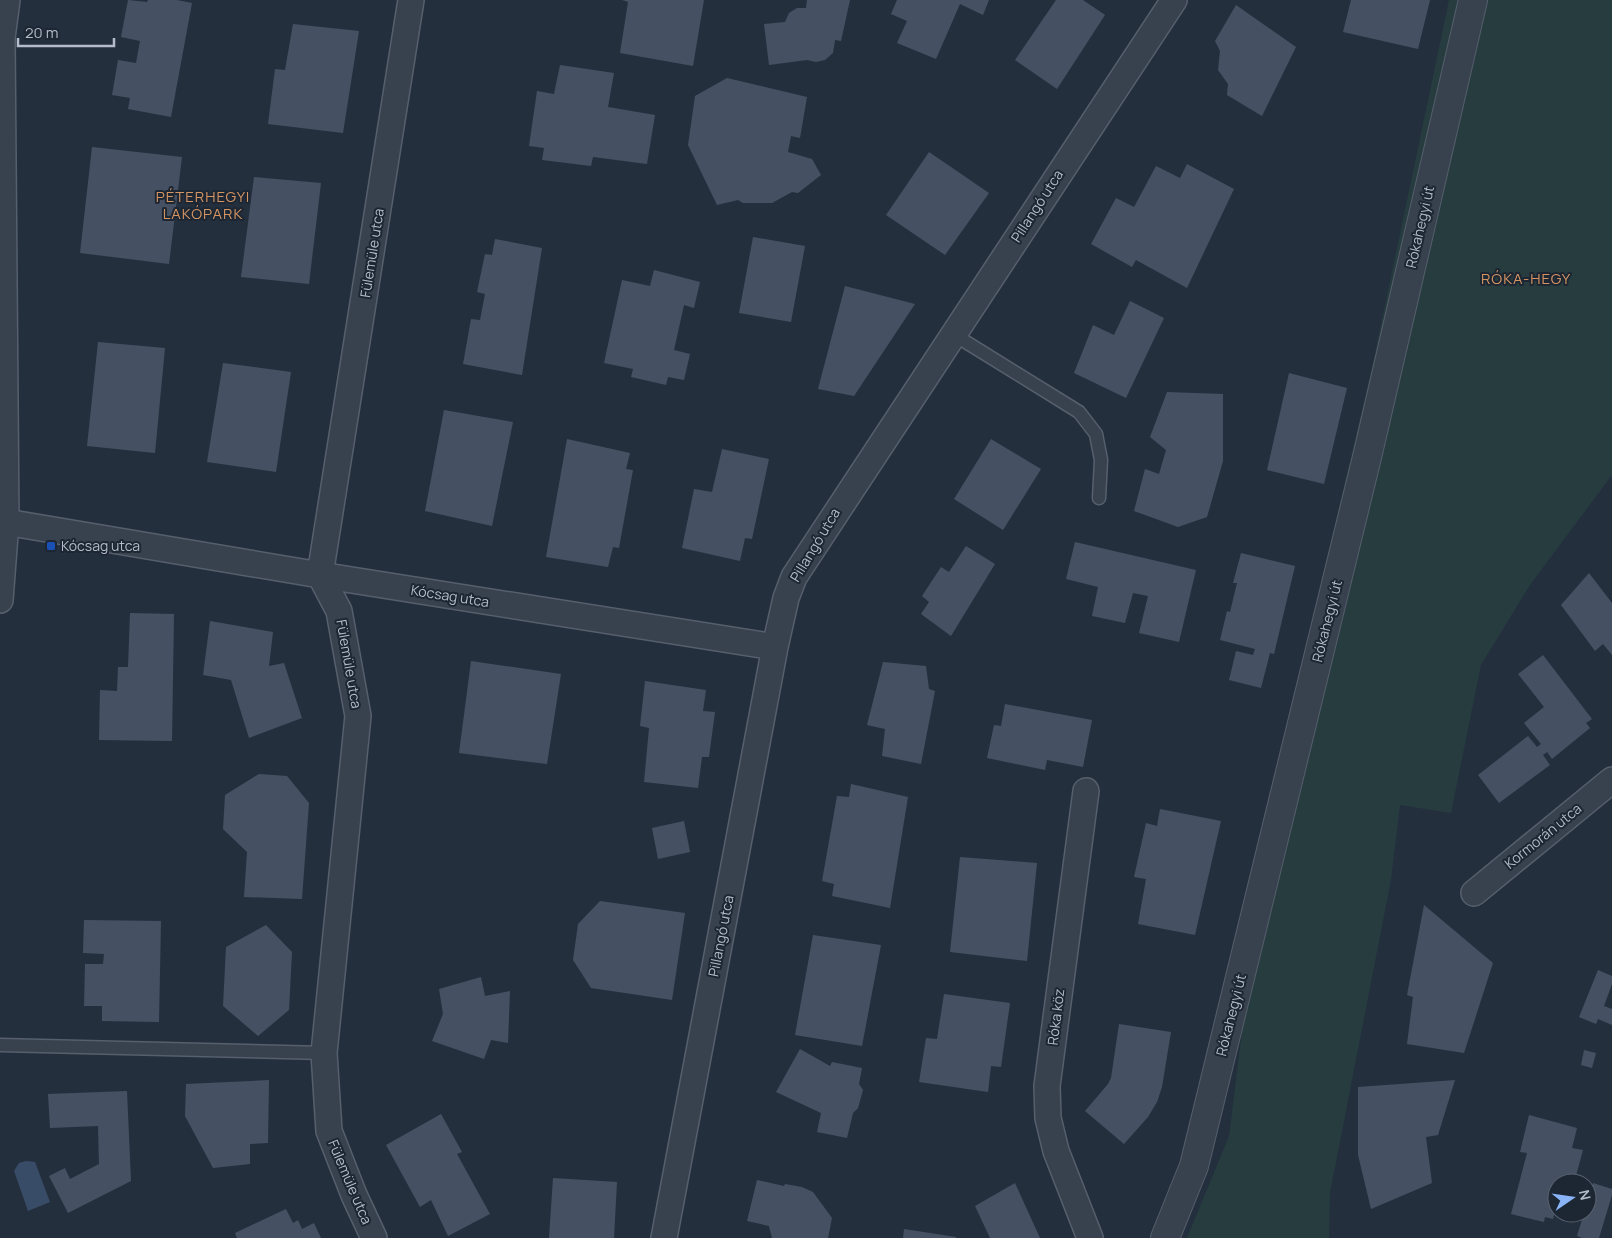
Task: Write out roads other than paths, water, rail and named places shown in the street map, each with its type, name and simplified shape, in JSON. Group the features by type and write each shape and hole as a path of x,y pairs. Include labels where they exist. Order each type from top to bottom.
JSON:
{"street":[{"path":"0,600 3,521 2,38 7,0"},
{"name":"Fülemüle utca","path":"374,1238 354,1195 330,1132 324,1053 358,716 339,611 320,575 411,0"},
{"name":"Pillangó utca","path":"664,1238 776,647 786,598 794,577 1174,0"},
{"name":"Rókahegyi út","path":"1164,1238 1194,1166 1368,453 1473,0"},
{"name":"Kócsag utca","path":"3,521 320,575 776,647"},
{"name":"Kormorán utca","path":"1474,893 1612,780"},
{"name":"Róka köz","path":"1086,791 1047,1086 1048,1118 1056,1151 1090,1238"}],"lane":[{"path":"953,334 1079,412 1096,434 1101,460 1099,498"},
{"path":"0,1046 324,1053"}],"water":[{"path":"26,1161 35,1162 50,1202 28,1211 14,1171 19,1163"}],"place":[{"name":"Kócsag utca","path":"51,546"}],"district":[{"name":"PÉTERHEGYI LAKÓPARK","path":"203,206"},
{"name":"RÓKA-HEGY","path":"1526,279"}]}
